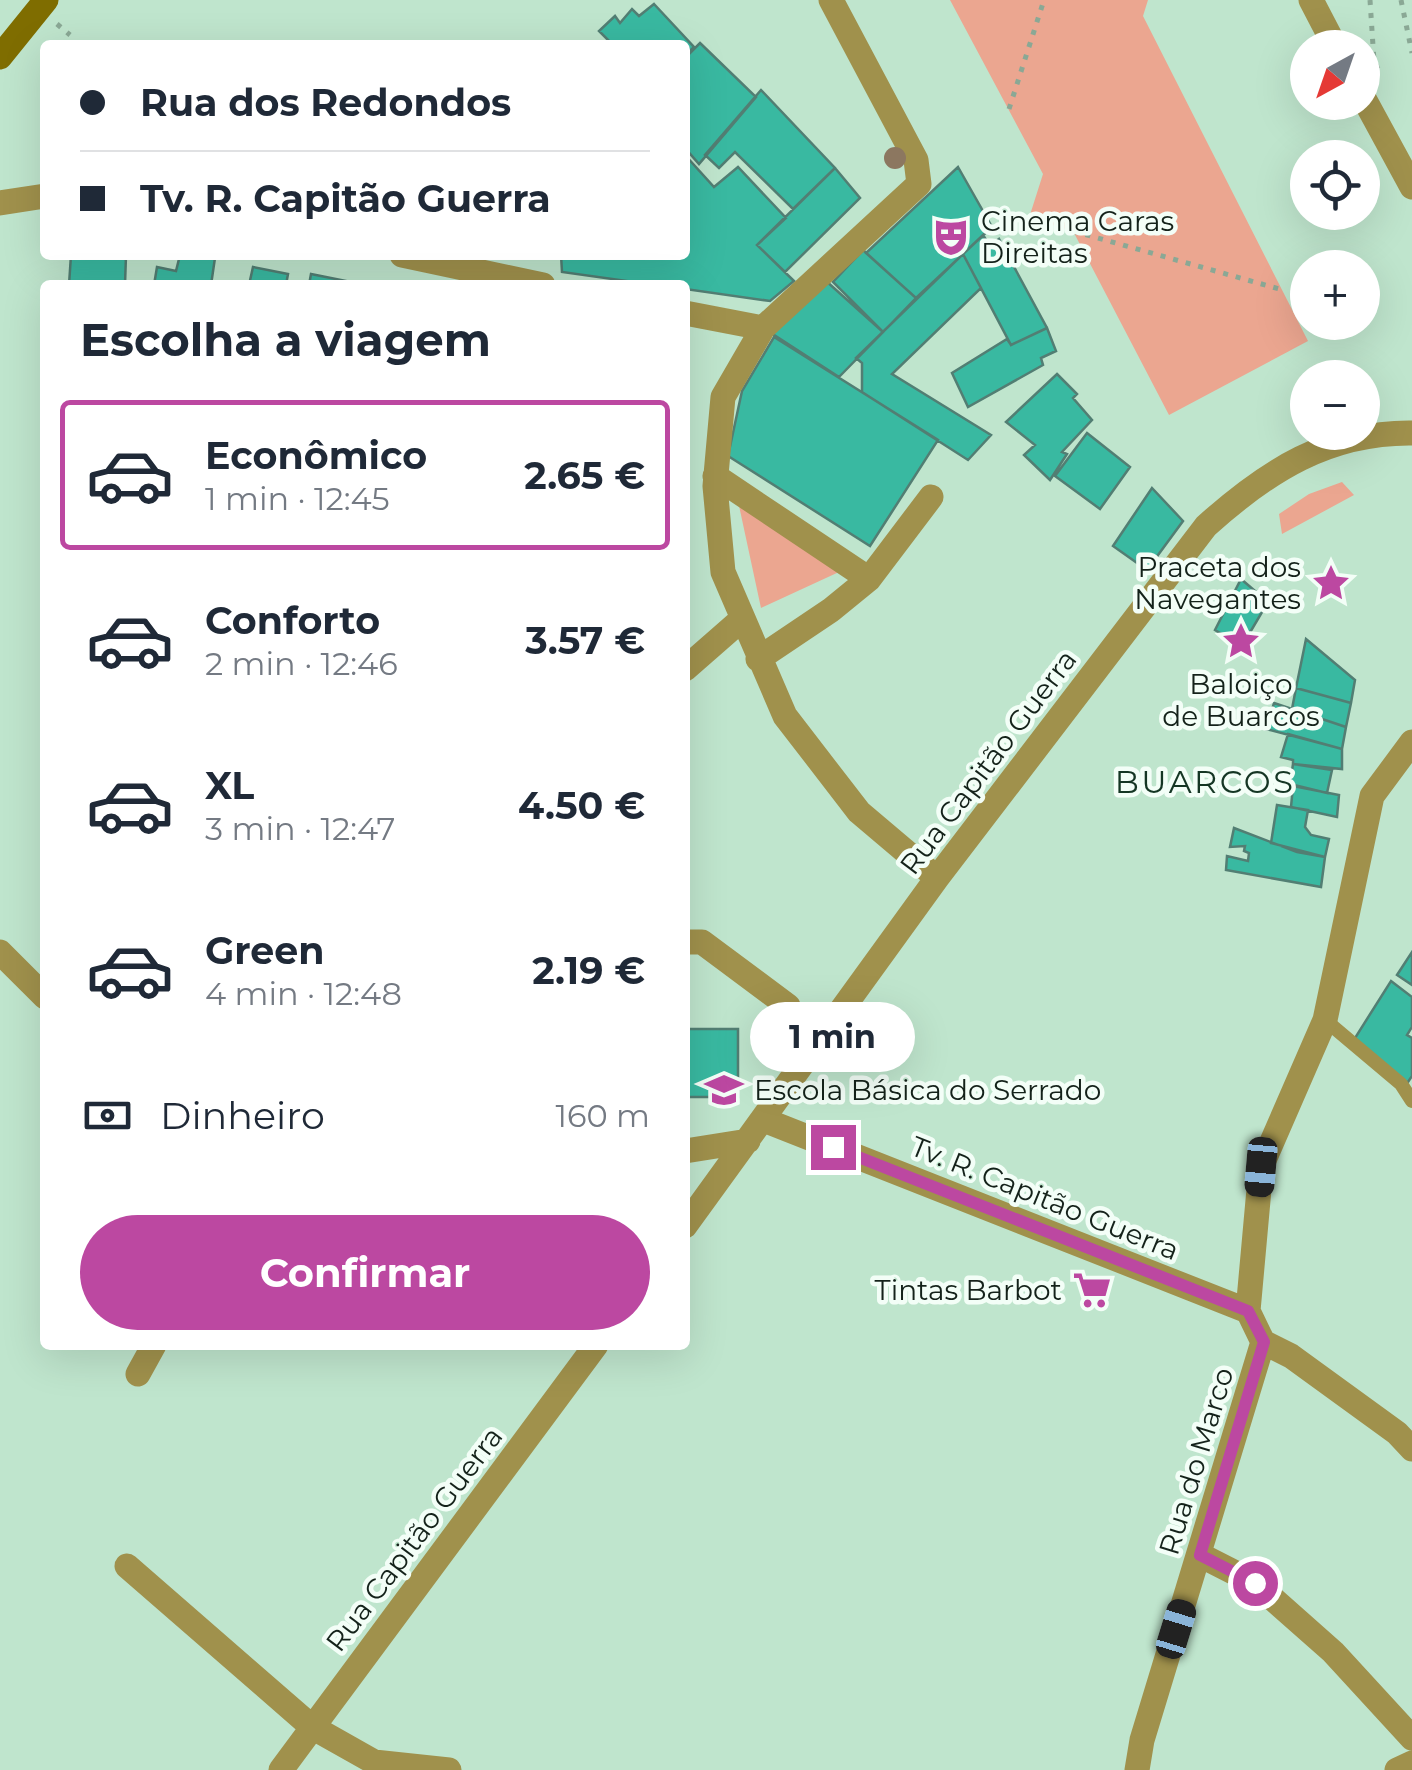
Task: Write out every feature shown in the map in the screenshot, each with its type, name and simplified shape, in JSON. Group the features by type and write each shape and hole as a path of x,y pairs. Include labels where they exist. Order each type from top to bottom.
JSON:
{"main road":[{"path":"0,57 46,0"}],"street":[{"path":"831,0 916,160 918,184 762,328 723,397 715,476 722,572 785,716 859,812 937,878"},
{"path":"1310,0 1326,30"},
{"path":"1375,120 1412,187"},
{"path":"0,204 40,197"},
{"path":"426,260 520,280"},
{"path":"690,314 762,328"},
{"name":"Rua Capitão Guerra","path":"690,1219 937,878 1206,526 1241,494 1311,450 1364,436 1412,432"},
{"path":"715,476 869,579"},
{"path":"758,659 869,579 932,497"},
{"path":"690,665 741,620"},
{"path":"1407,1437 1291,1356 1264,1342 1248,1311 1261,1167 1325,1020 1364,819 1372,796 1412,742"},
{"path":"690,942 702,942 788,1006"},
{"path":"0,952 40,992"},
{"name":"Tv. R. Capitão Guerra","path":"764,1120 1248,1311"},
{"path":"690,1150 748,1141"},
{"name":"Rua do Marco","path":"1137,1770 1142,1740 1264,1342"},
{"path":"138,1374 151,1350"},
{"name":"Rua Capitão Guerra","path":"282,1770 592,1350"},
{"path":"1200,1555 1255,1583 1333,1652 1412,1738"},
{"path":"127,1566 312,1728 374,1762 449,1770"},
{"path":"1396,1770 1412,1762"}],"lane":[{"path":"1325,1020 1401,1084 1412,1101"}],"path":[{"path":"1010,109 1044,0"},
{"path":"1370,0 1372,30"},
{"path":"1402,0 1412,53"},
{"path":"1073,231 1282,290"}],"shaded area":[{"path":"950,0 1148,0 1143,16 1290,306 1290,340 1308,341 1169,415 1073,231 1029,218 1043,174"},
{"path":"1342,482 1354,495 1282,534 1279,514 1309,494"},
{"path":"738,501 839,572 761,608"}],"building":[{"path":"654,4 687,40 608,40 599,31 615,16 620,23 632,9 639,16"},
{"path":"700,43 756,97 699,164 690,154 690,53"},
{"path":"761,90 835,168 793,209 735,152 719,168 705,155"},
{"path":"690,161 714,187 738,167 786,218 757,245 794,281 770,301 690,290 690,280 619,280 562,272 561,260 690,260"},
{"path":"958,167 992,227 916,298 866,253"},
{"path":"835,168 860,198 785,272 757,245"},
{"path":"983,235 990,246 999,239 1047,328 1011,345 963,254"},
{"path":"863,250 916,298 883,332 833,282"},
{"path":"963,254 981,288 892,374 991,435 968,460 862,392 862,363 856,358"},
{"path":"71,260 126,260 125,280 69,280"},
{"path":"179,260 215,260 212,280 155,280 157,267 176,271"},
{"path":"253,267 288,274 287,280 250,280"},
{"path":"311,274 341,280 310,280"},
{"path":"825,280 883,332 839,377 768,331"},
{"path":"1047,328 1056,351 1041,358 1043,365 968,407 952,373 1007,339 1011,345"},
{"path":"774,337 938,440 870,546 728,456 742,391"},
{"path":"1057,374 1077,394 1073,398 1092,420 1062,452 1067,454 1050,480 1024,455 1035,445 1006,422"},
{"path":"1087,433 1130,467 1100,509 1055,476"},
{"path":"1152,488 1183,521 1147,570 1113,546"},
{"path":"1241,579 1268,602 1242,646 1215,630"},
{"path":"1306,639 1355,680 1351,703 1296,688"},
{"path":"1296,688 1351,703 1346,727 1292,709"},
{"path":"1274,703 1346,727 1342,749 1266,729"},
{"path":"1288,734 1342,749 1342,769 1293,764 1293,760 1281,757"},
{"path":"1293,764 1332,770 1327,793 1290,784"},
{"path":"1293,786 1339,795 1337,817 1291,807"},
{"path":"1277,805 1308,810 1305,827 1311,835 1329,839 1325,857 1271,843"},
{"path":"1234,828 1297,852 1325,857 1321,887 1226,870 1227,856 1248,861 1245,846 1230,847"},
{"path":"1412,952 1412,985 1397,975"},
{"path":"1391,981 1412,997 1412,1027 1407,1035 1412,1038 1412,1076 1404,1088 1355,1038"},
{"path":"690,1029 738,1029 738,1097 690,1097"}],"place":[{"name":"Cinema Caras Direitas","path":"951,237"},
{"name":"Praceta dos Navegantes","path":"1331,583"},
{"name":"Baloiço de Buarcos","path":"1241,641"},
{"name":"Escola Básica do Serrado","path":"724,1090"},
{"name":"Tintas Barbot","path":"1092,1290"}],"district":[{"name":"BUARCOS","path":"1205,782"}],"route":[{"path":"833,1147 1248,1311 1264,1342 1200,1555 1255,1583"}]}
